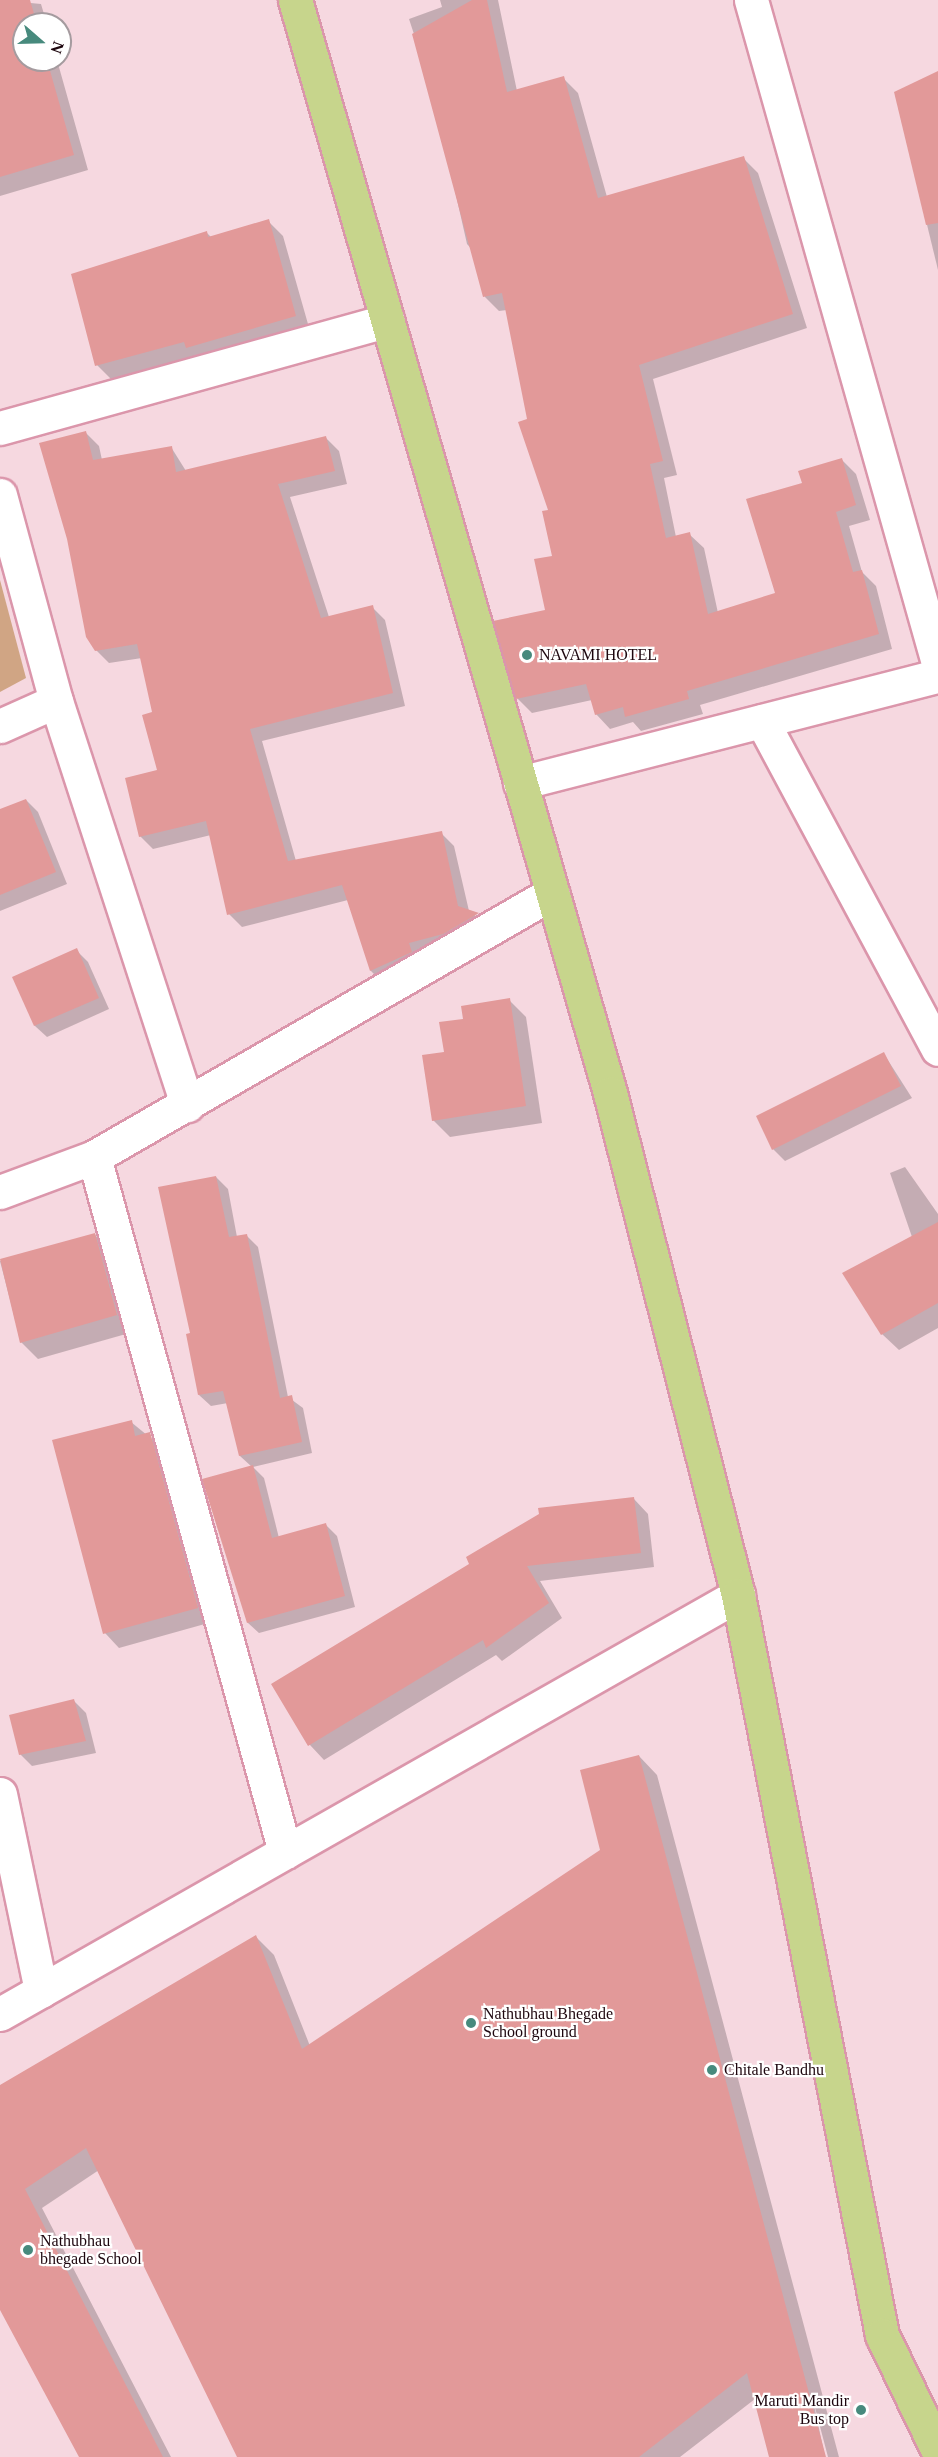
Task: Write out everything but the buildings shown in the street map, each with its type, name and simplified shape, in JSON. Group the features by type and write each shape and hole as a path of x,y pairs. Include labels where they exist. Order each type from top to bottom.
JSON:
{"main road":[{"path":"295,0 610,1093 738,1594 882,2335 938,2451"}],"street":[{"path":"751,0 938,663"},
{"path":"0,428 387,321"},
{"path":"0,495 56,700 187,1105"},
{"path":"520,783 938,676"},
{"path":"0,726 56,700"},
{"path":"762,721 934,1034"},
{"path":"0,1192 94,1156 187,1105 552,893"},
{"path":"94,1156 285,1852"},
{"path":"0,2014 738,1594"},
{"path":"0,1794 41,1991"}],"shaded area":[{"path":"0,580 26,678 0,692"}],"place":[{"name":"NAVAMI HOTEL","path":"527,655"},
{"name":"Nathubhau Bhegade School ground","path":"471,2023"},
{"name":"Chitale Bandhu","path":"712,2070"},
{"name":"Nathubhau bhegade School","path":"28,2250"},
{"name":"Maruti Mandir Bus top","path":"861,2410"}]}
